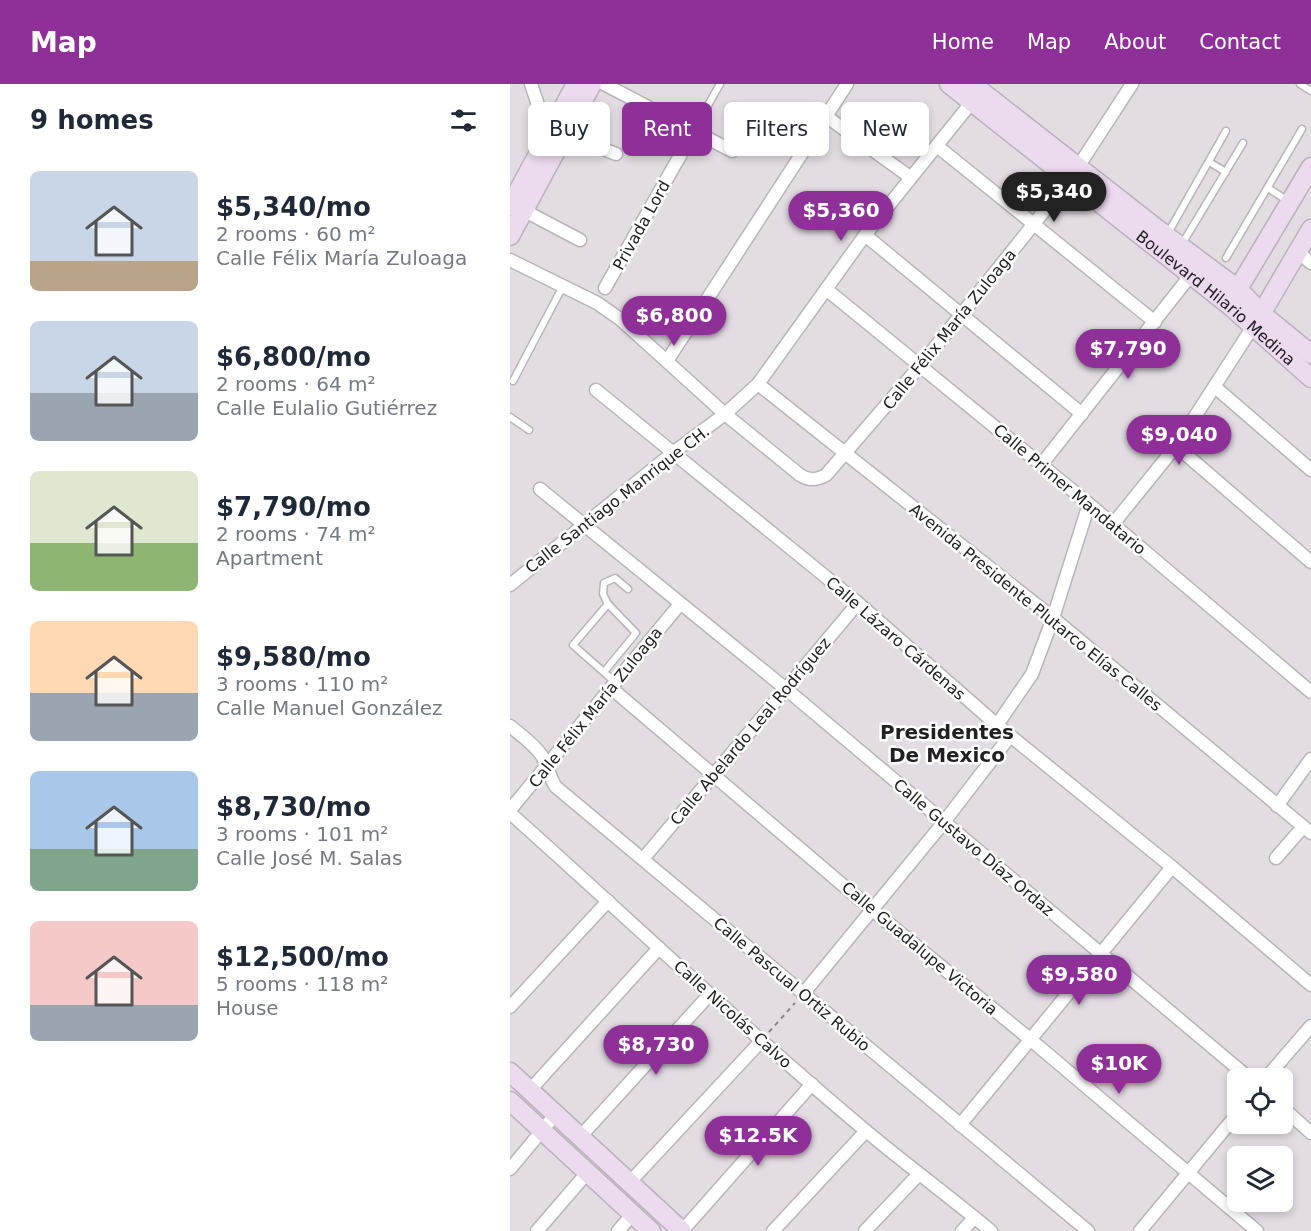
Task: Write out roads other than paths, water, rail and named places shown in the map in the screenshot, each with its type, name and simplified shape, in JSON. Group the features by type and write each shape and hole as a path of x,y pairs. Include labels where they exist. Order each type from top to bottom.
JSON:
{"street":[{"path":"531,84 537,102"},
{"path":"569,102 576,84"},
{"path":"579,102 592,84"},
{"path":"604,84 638,102"},
{"path":"829,114 847,84"},
{"name":"Boulevard Hilario Medina","path":"949,84 977,90 1190,276 1228,305 1311,354"},
{"name":"Calle Félix María Zuloaga","path":"725,414 804,478 816,480 826,475 920,366 1033,226 1073,173 1132,84"},
{"name":"Calle Santiago Manrique CH.","path":"510,585 674,452 725,414 758,384 865,235 937,146 977,90"},
{"path":"829,118 910,177"},
{"path":"937,146 1033,226 1155,322"},
{"path":"610,152 616,154"},
{"path":"510,236 517,208 545,156"},
{"name":"Privada Lord","path":"605,288 680,156"},
{"path":"667,361 801,156"},
{"path":"1228,305 1311,167"},
{"name":"Boulevard Hilario Medina","path":"1073,173 1173,241 1239,290 1257,321 1311,378"},
{"path":"517,208 580,240"},
{"path":"1113,524 1176,446 1257,321 1304,258 1311,229"},
{"path":"865,235 1082,414"},
{"path":"510,260 597,303 620,319 725,414"},
{"path":"1041,465 1190,276"},
{"name":"Calle Primer Mandatario","path":"826,289 1089,504 1311,692"},
{"name":"Avenida Presidente Plutarco Elías Calles","path":"758,384 1053,618 1307,830"},
{"path":"1215,387 1311,470"},
{"name":"Calle Lázaro Cárdenas","path":"596,390 858,603 1010,736 1172,867 1311,985"},
{"path":"1176,446 1311,561"},
{"name":"Calle Gustavo Díaz Ordaz","path":"540,489 786,689 1237,1068"},
{"path":"997,725 1032,674 1053,618 1089,504"},
{"name":"Calle Abelardo Leal Rodríguez","path":"643,859 858,603"},
{"name":"Calle Félix María Zuloaga","path":"510,812 680,604"},
{"name":"Calle Guadalupe Victoria","path":"613,685 871,909 1031,1040 1257,1231"},
{"name":"Calle Pascual Ortiz Rubio","path":"510,726 535,748 546,766 550,780 556,787 1088,1231"},
{"path":"803,994 944,822 1010,736"},
{"path":"1277,806 1311,759"},
{"name":"Calle Nicolás Calvo","path":"510,812 812,1084 866,1131 990,1231"},
{"path":"1276,858 1307,830"},
{"path":"960,1125 1103,954 1172,867"},
{"path":"510,1007 608,901"},
{"path":"530,1090 659,948"},
{"path":"580,1137 710,994"},
{"path":"1275,1068 1311,1026"},
{"path":"629,1183 762,1040"},
{"path":"510,1072 682,1231 812,1084"},
{"path":"510,1101 651,1231"},
{"path":"510,1169 555,1115"},
{"path":"1293,1116 1311,1132"},
{"path":"1140,1231 1227,1126"},
{"path":"773,1231 866,1131"},
{"path":"537,1231 586,1173"},
{"path":"866,1231 919,1174"},
{"path":"618,1231 632,1215"},
{"path":"962,1231 974,1218"}],"lane":[{"path":"710,102 720,84"},
{"path":"1300,84 1311,91"},
{"path":"1226,258 1302,129"},
{"path":"1173,241 1209,162 1226,131"},
{"path":"1173,241 1226,172 1243,143"},
{"path":"1209,162 1226,172"},
{"path":"1268,188 1290,202"},
{"path":"513,381 563,286"},
{"path":"510,417 529,430"},
{"path":"604,672 636,633 608,604 603,594 604,583 615,578 628,589"},
{"path":"608,604 573,645 604,672 613,685"}],"district":[{"name":"Presidentes De Mexico","path":"947,744"}]}
